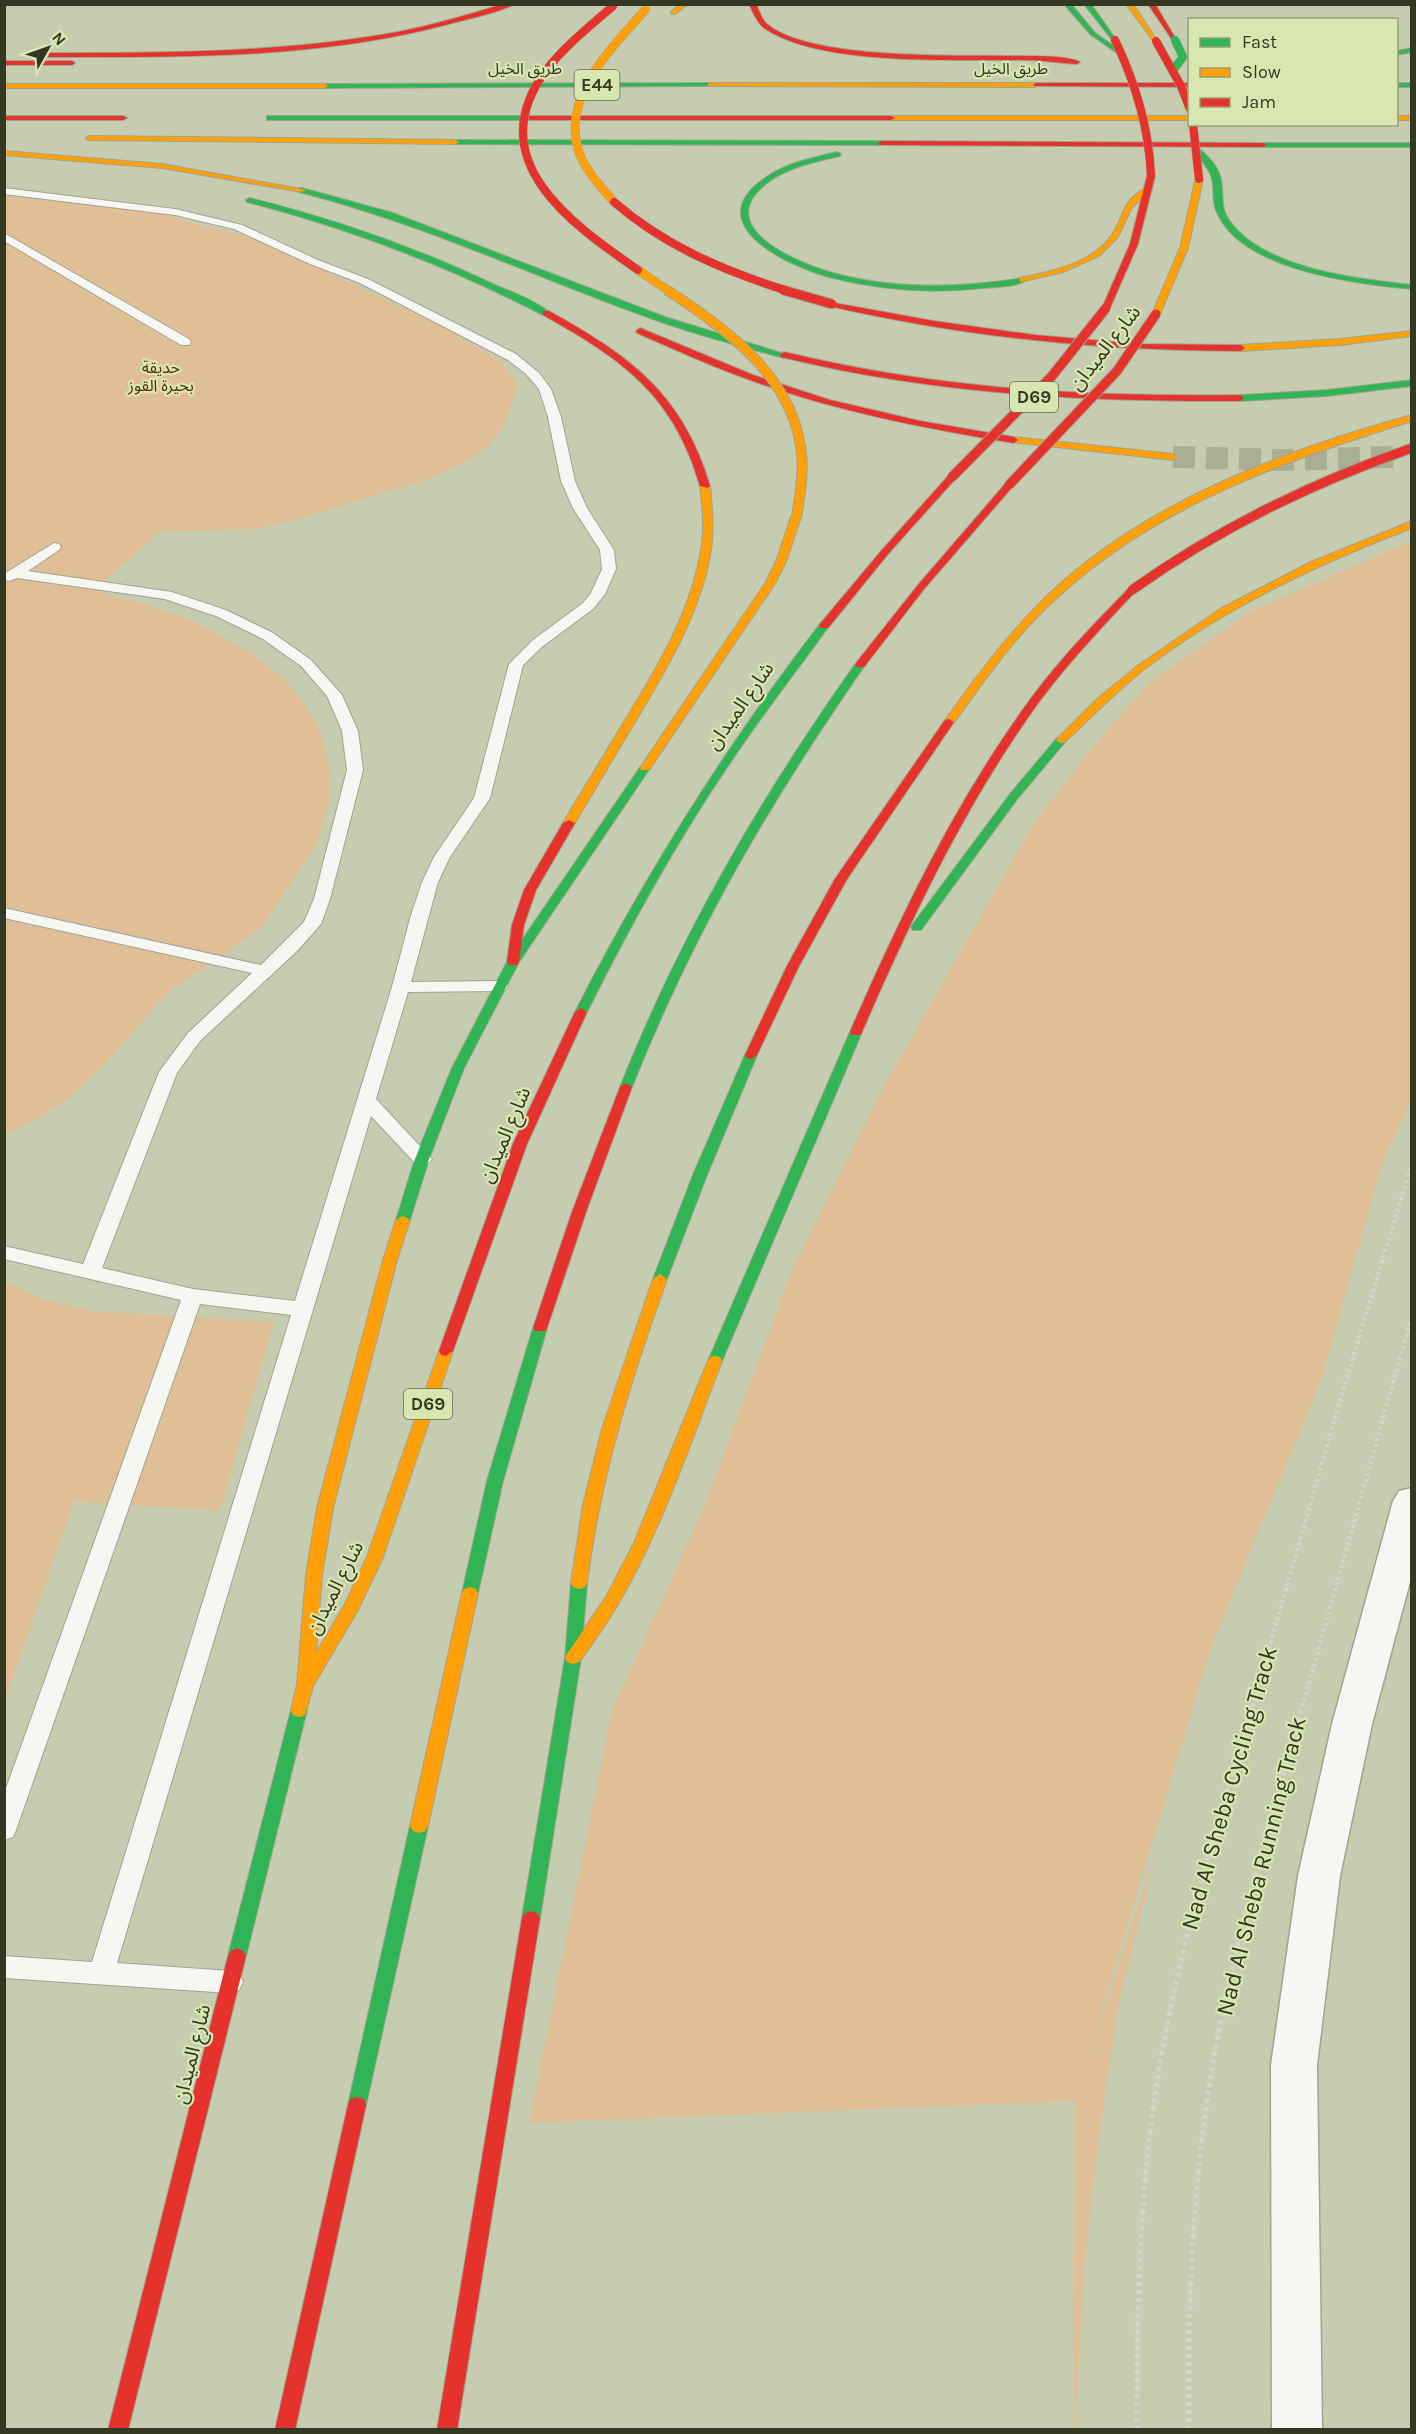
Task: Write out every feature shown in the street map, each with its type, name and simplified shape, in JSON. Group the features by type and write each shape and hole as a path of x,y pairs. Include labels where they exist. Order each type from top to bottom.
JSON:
{"main road":[{"path":"38,46 228,45 299,40 368,32 432,21 501,4"},
{"path":"4,56 165,55 290,48 359,40 423,29 512,4"},
{"path":"660,23 685,4"},
{"path":"752,4 758,19 776,32 831,50 893,57 1025,58 1083,63 829,63"},
{"path":"1066,4 1117,58 1150,63 1188,62"},
{"name":"شارع الميدان","path":"118,2430 305,1684 345,1619 375,1557 481,1250 521,1144 570,1034 614,946 698,802 754,718 853,588 952,477 1039,393 1085,339 1106,308 1130,260 1144,218 1150,183 1149,127 1143,101 1117,58 1115,40 1088,4"},
{"path":"1129,4 1156,40 1173,70 1188,104"},
{"path":"1151,4 1184,57 1173,70"},
{"path":"305,1684 315,1575 325,1508 390,1260 422,1159 458,1068 513,962 771,582 782,559 803,489 804,464 795,417 771,375 737,339 716,322 576,227 543,193 525,159 522,125 531,93 553,64 614,5"},
{"path":"648,7 595,69 580,95 576,109 576,137 586,166 607,196 642,226 692,255 756,281 832,304 960,330 1052,341 1146,347 1284,346 1412,333"},
{"path":"595,69 629,50"},
{"path":"4,63 286,63"},
{"path":"534,63 616,63"},
{"name":"طريق الخيل","path":"4,86 1188,85"},
{"path":"4,118 134,118"},
{"name":"E44","path":"252,118 1188,118"},
{"name":"شارع الميدان","path":"285,2430 495,1481 529,1359 570,1236 648,1031 684,956 758,822 807,743 869,653 927,579 1009,485 1117,371 1156,314 1175,278 1191,234 1199,179 1198,152 1193,126"},
{"path":"76,138 423,143 1412,145"},
{"path":"1001,143 852,152 796,165 769,178 750,194 745,203 744,222 758,241 770,249 795,262 825,272 898,285 979,286 1038,277 1069,268 1084,260 1108,244 1115,235 1126,204 1150,183"},
{"path":"1282,145 1328,150 1412,152"},
{"path":"1198,152 1216,169 1220,205 1225,222 1242,238 1288,262 1331,275 1412,287"},
{"path":"4,153 132,162 217,173 341,199 417,223 681,326 767,351 864,372 968,387 1100,397 1241,397 1344,390 1412,382"},
{"path":"4,166 116,177"},
{"path":"236,197 298,213 382,240 470,277 555,318 595,341 641,375 674,413 696,452 708,494 709,521 704,559 690,606 645,696 530,890 518,925 513,962"},
{"path":"417,223 585,305"},
{"path":"631,326 689,354 759,381 885,417 1022,442 1173,457"},
{"path":"447,2430 573,1658 578,1574 593,1489 614,1414 655,1292 699,1175 746,1066 793,969 840,880 985,671 1041,608 1079,574 1147,525 1224,484 1309,449 1406,420"},
{"path":"573,1658 615,1595 655,1514 717,1355 883,971 945,840 999,752 1046,686 1081,643 1132,590 1194,544 1264,505 1319,480 1412,448"},
{"path":"883,971 1046,755 1105,694 1172,641 1247,594 1329,555 1412,524"}],"street":[{"path":"1297,2430 1294,2065 1319,1876 1352,1724 1412,1501"}],"lane":[{"path":"4,191 175,212 249,231 314,262 363,281 498,349 532,372 544,388 556,420 563,466 580,510 606,544 611,561 607,579 599,594 572,619 526,651 516,664 482,798 442,857 430,882 419,915 401,987 102,1973"},
{"path":"4,236 185,342"},
{"path":"9,577 54,547"},
{"path":"9,577 167,596 221,613 268,636 306,663 334,695 350,731 355,770 322,899 312,924 266,971 194,1037 168,1072 90,1272"},
{"path":"4,912 266,971"},
{"path":"401,987 499,986"},
{"path":"366,1099 422,1159"},
{"path":"4,1252 193,1296 302,1309"},
{"path":"4,1830 193,1296"},
{"path":"4,1967 230,1982"}],"path":[{"name":"Nad Al Sheba Cycling Track","path":"1137,2430 1137,2272 1151,2129 1161,2062 1187,1937 1314,1491 1412,1163"},
{"name":"Nad Al Sheba Running Track","path":"1189,2430 1191,2265 1200,2151 1216,2046 1238,1949 1355,1507 1412,1315"}],"green space":[{"name":"حديقة بحيرة القوز","path":"4,196 165,213 199,225 259,239 452,332 500,361 519,383 505,424 490,445 467,461 433,478 281,524 250,529 160,532 95,590 176,614 216,633 253,655 282,677 305,704 321,733 330,770 329,803 317,843 263,926 169,992 104,1065 71,1097 35,1120 5,1134"},
{"path":"1411,541 1411,1101 1382,1164 1322,1378 1211,1647 1085,2067 1158,1846 1119,2001 1097,2151 1084,2270 1075,2429 1073,2429 1075,2101 529,2123 612,1711 704,1507 791,1273 884,1086 1031,828 1091,749 1150,682 1254,610"},
{"path":"5,1281 44,1300 93,1311 274,1322 220,1511 74,1501 5,1701"}],"tunnel":[{"path":"1173,457 1284,460 1393,457"}],"traffic: fast":[{"path":"1067,4 1093,34 1122,54"},
{"path":"1087,4 1115,40"},
{"path":"1173,70 1183,57 1175,40"},
{"path":"1398,53 1412,50"},
{"path":"325,86 709,85"},
{"path":"1398,85 1412,85"},
{"path":"270,118 526,118"},
{"path":"455,142 882,143"},
{"path":"1263,145 1412,145"},
{"path":"1198,152 1215,171 1218,179 1218,203 1225,221 1240,237 1260,250 1311,270 1365,281 1412,287"},
{"path":"837,154 788,168 756,188 749,198 744,213 747,226 770,249 831,275 902,287 975,287 1023,280"},
{"path":"302,190 346,201 433,230 662,319 784,355"},
{"path":"250,200 327,221 439,262 546,313"},
{"path":"1240,398 1327,393 1412,383"},
{"path":"581,1012 634,911 692,813 755,717 824,626"},
{"path":"626,1087 673,976 729,868 759,816 825,714 860,665"},
{"path":"917,927 1014,796 1061,740"},
{"path":"403,1220 422,1159 458,1068 513,962 645,768"},
{"path":"715,1361 856,1032"},
{"path":"660,1279 700,1175 751,1055"},
{"path":"470,1593 495,1481 540,1328"},
{"path":"531,1918 573,1658 579,1583"},
{"path":"237,1956 299,1710"},
{"path":"357,2105 419,1826"}],"traffic: slow":[{"path":"673,13 685,4"},
{"path":"1129,4 1156,41"},
{"path":"614,202 591,174 578,148 575,124 580,101 591,78 606,56 646,9"},
{"path":"709,85 1035,85"},
{"path":"4,86 325,86"},
{"path":"891,118 1188,118"},
{"path":"1398,118 1412,118"},
{"path":"90,138 455,142"},
{"path":"4,153 162,166 302,190"},
{"path":"1156,314 1172,282 1184,248 1199,179"},
{"path":"1023,280 1073,266 1096,255 1114,237 1128,206 1148,190"},
{"path":"638,270 691,305 742,345 765,368 783,394 796,423 802,455 802,477 797,514"},
{"path":"1241,348 1340,342 1412,333"},
{"path":"949,722 973,688 1026,623 1056,593 1095,561 1136,533 1179,508 1270,466 1412,418"},
{"path":"1014,440 1173,457"},
{"path":"569,823 662,667 690,609 700,579 706,549 708,518 705,486"},
{"path":"645,768 771,582 782,559 797,514"},
{"path":"1061,740 1139,669 1224,611 1315,564 1412,524"},
{"path":"305,1685 314,1575 325,1508 390,1260 403,1220"},
{"path":"579,1583 591,1505 610,1429 660,1279"},
{"path":"299,1710 305,1685 352,1606 375,1557 446,1351"},
{"path":"573,1658 612,1601 642,1543 715,1361"},
{"path":"419,1826 470,1593"}],"traffic: jam":[{"path":"48,55 180,54 310,46 412,31 512,4"},
{"path":"752,4 764,25 791,39 828,49 918,57 1030,58 1077,62"},
{"path":"1151,4 1175,40"},
{"path":"613,6 564,50 539,81 525,112 522,140 529,167 544,192 588,235 638,270"},
{"path":"1115,40 1130,73 1141,106 1148,140 1151,176"},
{"path":"1156,41 1181,86 1188,104"},
{"path":"4,63 72,63"},
{"path":"1035,85 1188,85"},
{"path":"4,118 123,118"},
{"path":"526,118 891,118"},
{"path":"1193,126 1199,179"},
{"path":"882,143 1263,145"},
{"path":"1106,308 1134,244 1151,176"},
{"path":"614,202 636,221 688,253 745,277 832,304"},
{"path":"832,304 934,324 1035,338 1138,346 1241,348"},
{"path":"952,477 1052,376 1106,308"},
{"path":"546,313 599,344 646,382 683,428 696,456 705,486"},
{"path":"1009,485 1117,371 1156,314"},
{"path":"640,331 734,371 796,393 920,424 1014,440"},
{"path":"784,355 897,379 954,387 1068,396 1240,398"},
{"path":"1132,590 1198,545 1266,507 1337,475 1412,448"},
{"path":"824,626 885,552 952,477"},
{"path":"860,665 921,587 1009,485"},
{"path":"856,1032 936,860 983,777 1047,685 1082,643 1132,590"},
{"path":"751,1055 793,966 841,879 949,722"},
{"path":"513,962 518,925 530,890 569,823"},
{"path":"446,1351 520,1144 581,1012"},
{"path":"540,1328 579,1212 626,1087"},
{"path":"447,2430 531,1918"},
{"path":"118,2430 237,1956"},
{"path":"285,2430 357,2105"}]}
